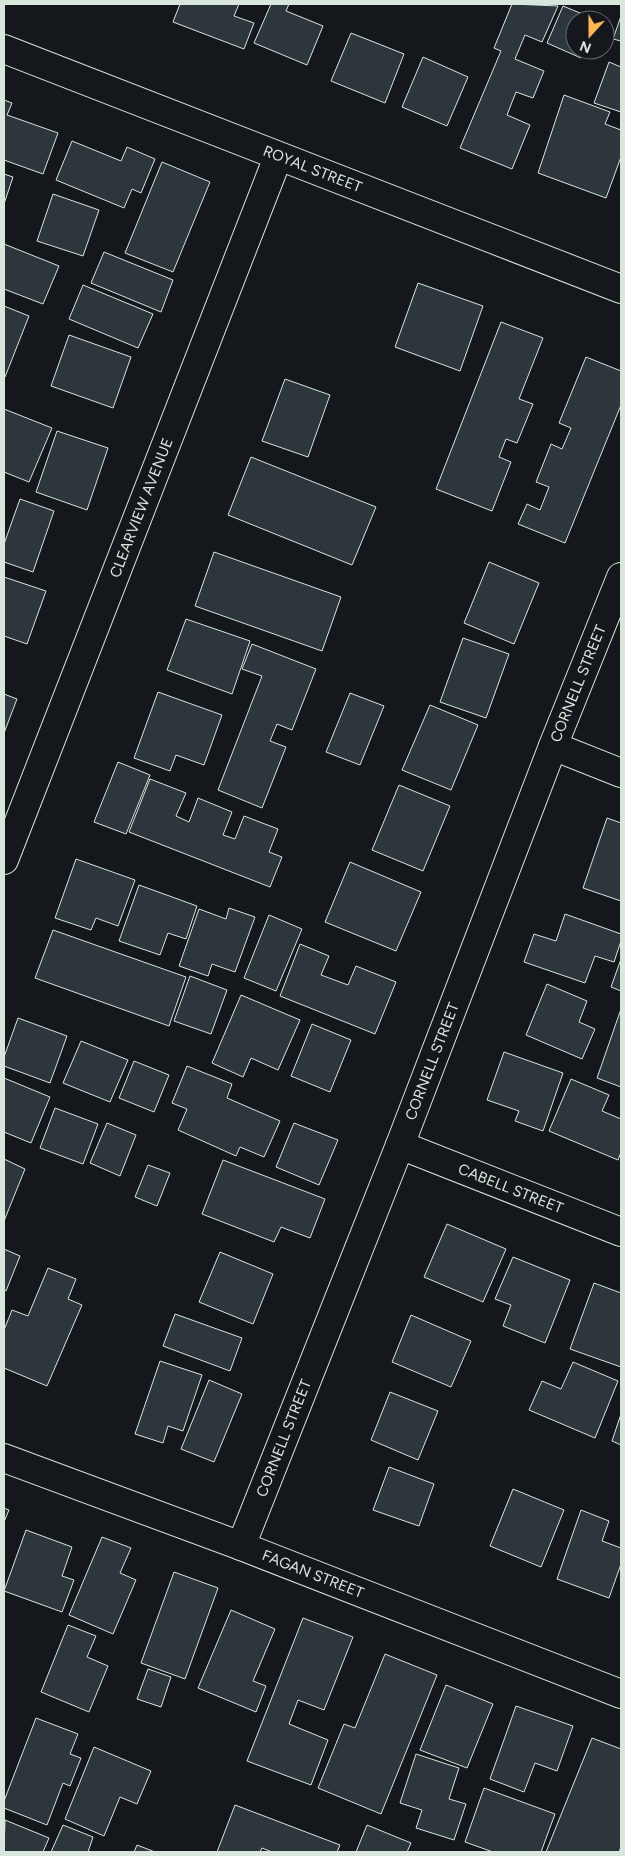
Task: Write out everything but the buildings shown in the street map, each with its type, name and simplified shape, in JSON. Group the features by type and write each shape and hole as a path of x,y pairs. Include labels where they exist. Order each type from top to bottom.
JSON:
{"street":[{"name":"ROYAL STREET","path":"4,49 621,289"},
{"name":"CLEARVIEW AVENUE","path":"4,860 278,157"},
{"name":"CORNELL STREET","path":"241,1546 400,1145 553,746 621,577"},
{"path":"553,746 621,773"},
{"name":"CABELL STREET","path":"400,1145 621,1232"},
{"name":"FAGAN STREET","path":"4,1458 241,1546 621,1694"}]}
